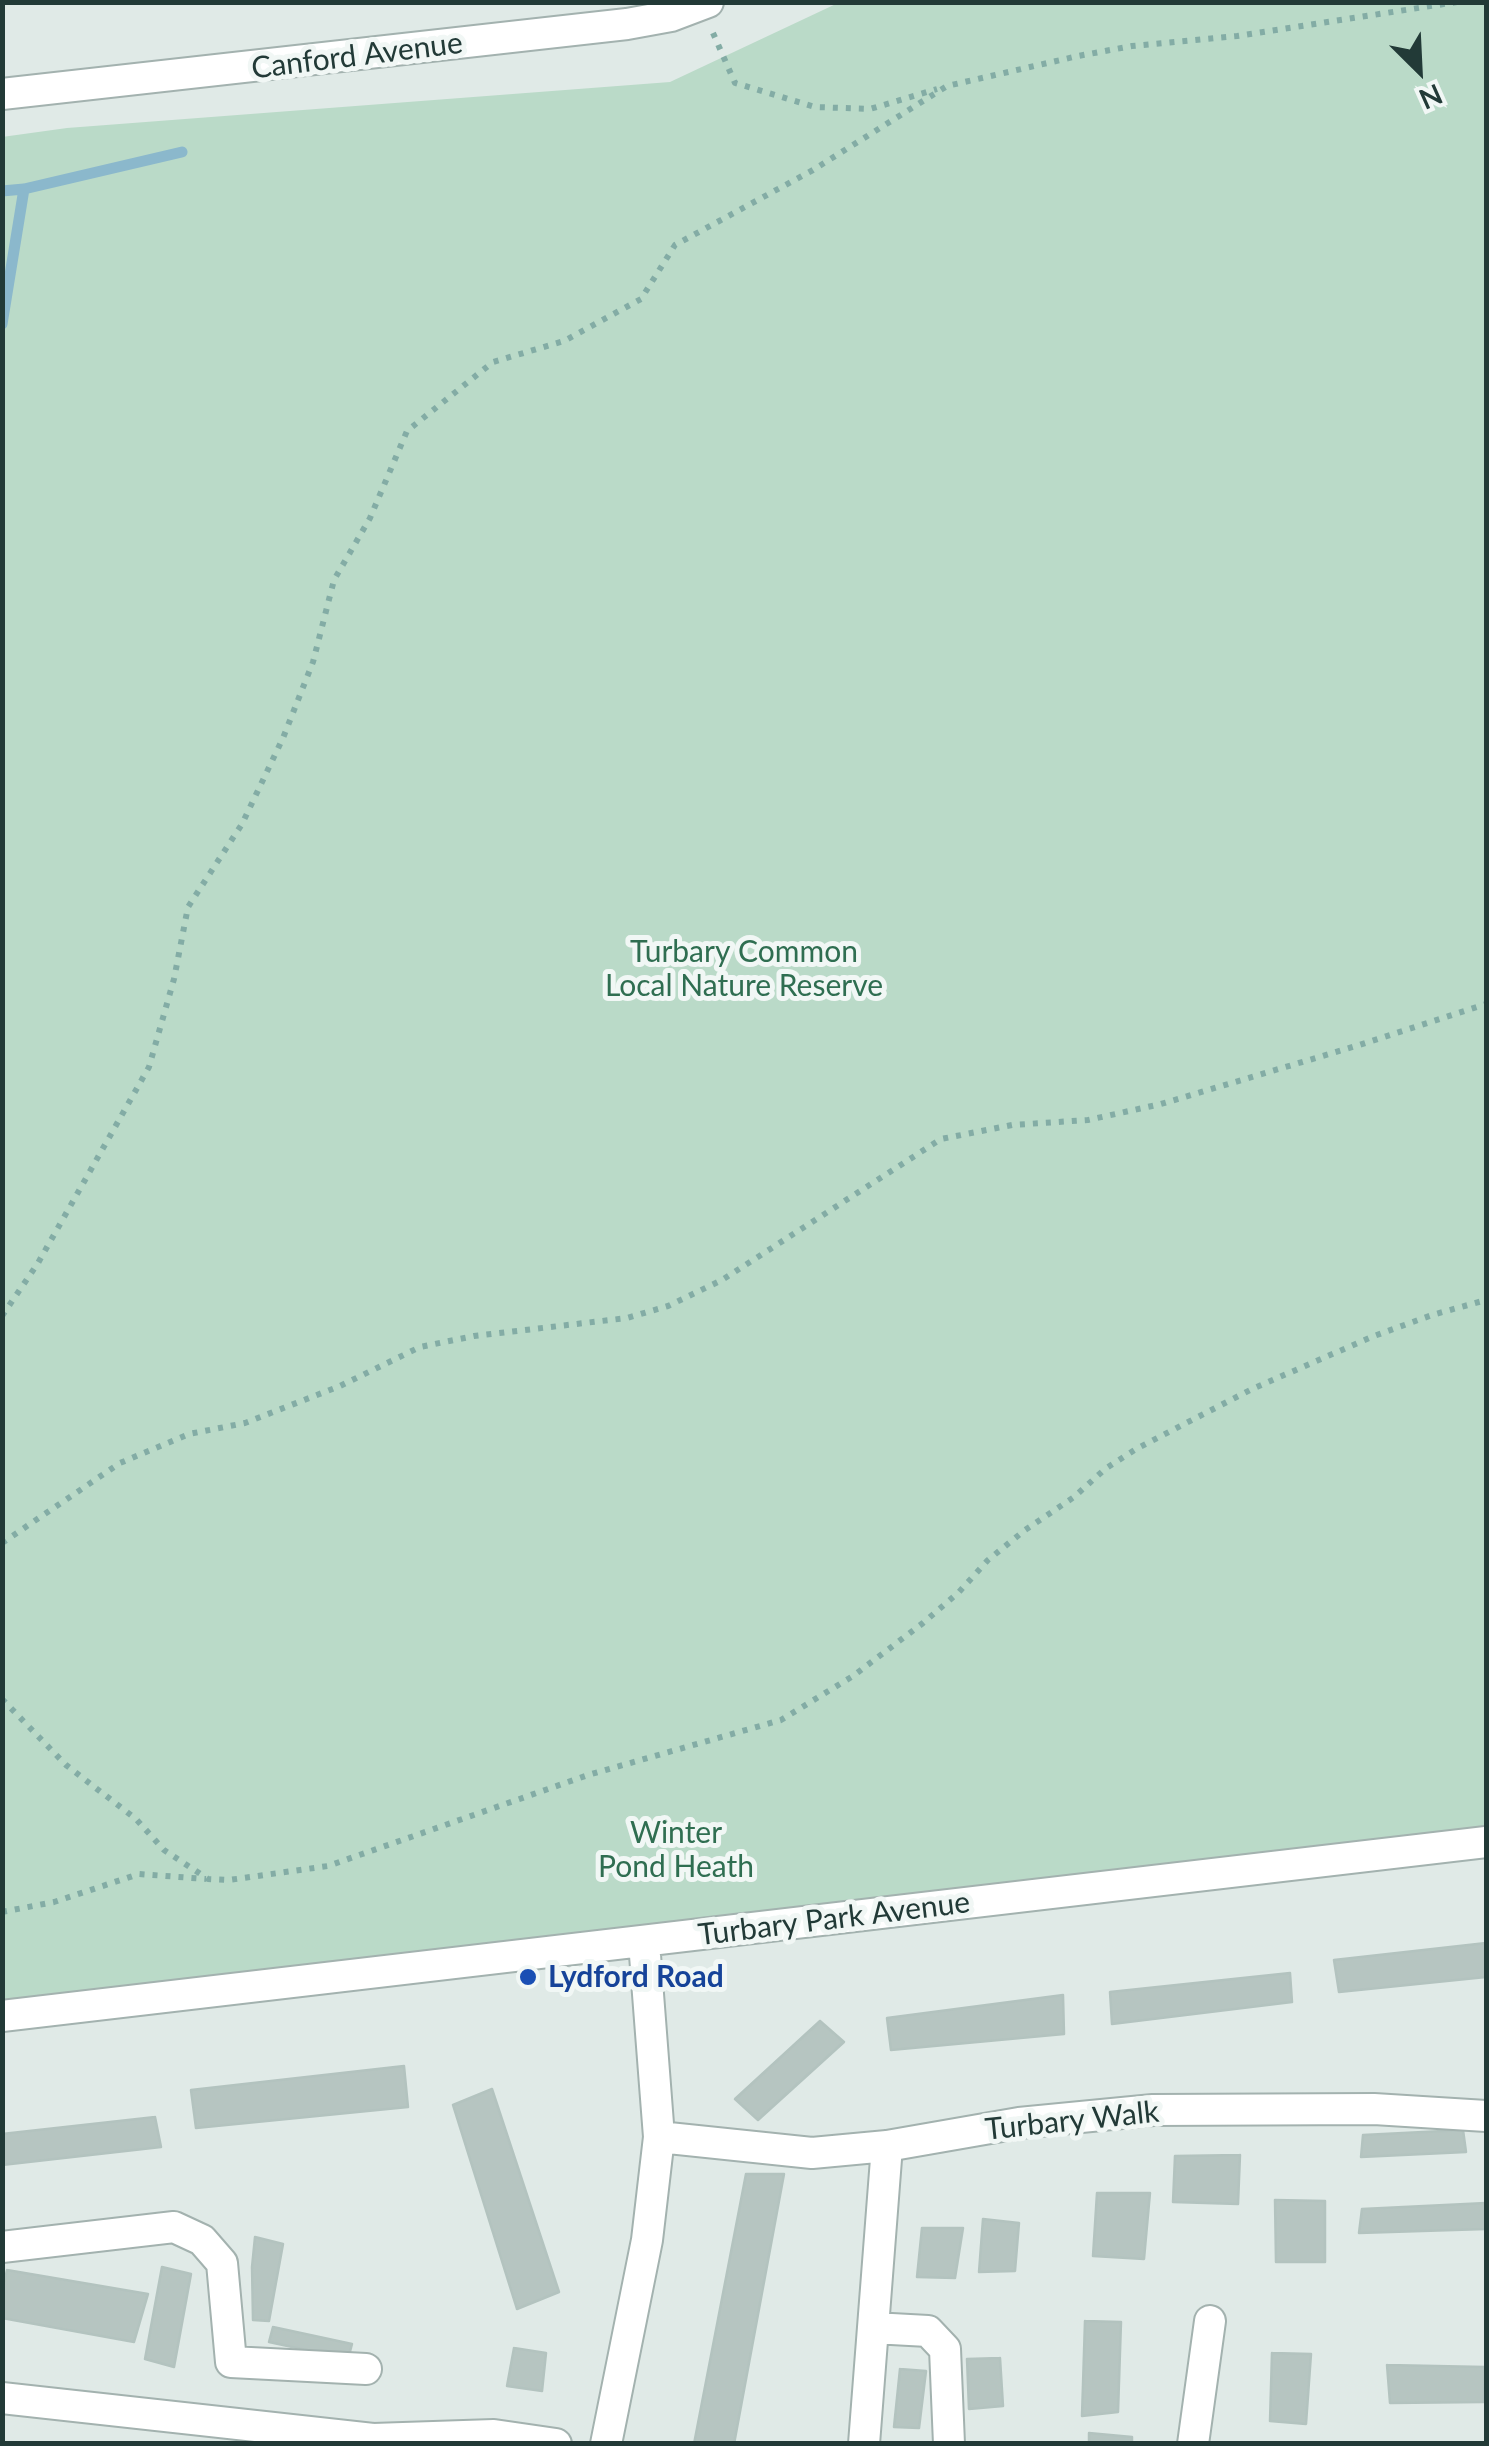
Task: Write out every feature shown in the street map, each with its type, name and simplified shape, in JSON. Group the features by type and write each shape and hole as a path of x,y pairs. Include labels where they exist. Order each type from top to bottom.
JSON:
{"street":[{"name":"Canford Avenue","path":"2,94 627,24 671,16 705,4"},
{"name":"Turbary Park Avenue","path":"2,2016 1486,1842"},
{"path":"606,2444 647,2240 659,2138 644,1942"},
{"name":"Turbary Walk","path":"659,2138 812,2152 887,2146 1019,2123 1153,2110 1374,2108 1486,2116"},
{"path":"864,2444 887,2146"},
{"path":"2,2247 174,2227 202,2240 222,2263 231,2362 366,2369"},
{"path":"1193,2444 1210,2321"},
{"path":"873,2328 928,2331 945,2349 949,2444"},
{"path":"2,2398 373,2439 494,2435 556,2444"}],"path":[{"path":"705,4 734,83 815,107 870,109 948,86 1132,46 1237,36 1457,2"},
{"path":"2,1316 45,1251 149,1067 174,979 188,907 242,824 283,738 313,662 334,580 370,518 407,432 494,362 564,341 641,299 675,245 813,170 948,86"},
{"path":"2,1542 120,1463 189,1434 245,1423 340,1386 420,1347 474,1336 627,1318 668,1306 722,1280 941,1139 1012,1124 1088,1120 1161,1104 1486,1004"},
{"path":"2,1912 54,1902 139,1874 229,1880 328,1866 588,1776 781,1720 852,1676 924,1623 988,1560 1136,1449 1252,1389 1374,1336 1486,1300"},
{"path":"2,1699 66,1765 136,1820 164,1850 208,1879"}],"green space":[{"name":"Turbary Common Local Nature Reserve","path":"838,3 1486,3 1486,1842 3,2016 2,137 67,128 670,82"}],"building":[{"path":"1486,1943 1486,1977 1339,1992 1334,1960"},
{"path":"1290,1973 1292,2002 1112,2024 1110,1992"},
{"path":"1063,1995 1064,2034 891,2050 887,2018"},
{"path":"820,2021 844,2042 758,2120 735,2099"},
{"path":"404,2066 408,2107 196,2128 191,2090"},
{"path":"492,2089 559,2292 517,2309 453,2105"},
{"path":"155,2117 161,2147 2,2165 2,2134"},
{"path":"1463,2130 1466,2152 1361,2157 1363,2135"},
{"path":"1240,2155 1238,2204 1173,2202 1175,2156"},
{"path":"746,2174 784,2174 734,2444 694,2444"},
{"path":"1097,2193 1150,2193 1144,2259 1093,2256"},
{"path":"1275,2200 1325,2201 1325,2262 1276,2262"},
{"path":"1486,2203 1486,2229 1359,2233 1362,2209"},
{"path":"983,2219 1019,2223 1015,2271 979,2272"},
{"path":"922,2228 963,2228 955,2278 917,2277"},
{"path":"255,2237 283,2244 269,2321 253,2320"},
{"path":"162,2267 191,2274 174,2367 145,2359"},
{"path":"7,2270 148,2294 134,2342 2,2318"},
{"path":"1085,2321 1121,2322 1118,2412 1082,2416"},
{"path":"273,2327 352,2344 348,2359 269,2342"},
{"path":"514,2348 546,2353 542,2391 507,2386"},
{"path":"1272,2353 1311,2354 1306,2424 1270,2421"},
{"path":"1000,2358 1003,2406 969,2409 967,2359"},
{"path":"1387,2365 1485,2367 1484,2402 1390,2403"},
{"path":"900,2369 926,2371 919,2428 894,2427"},
{"path":"1089,2433 1132,2437 1132,2444 1089,2444"}],"waterway":[{"path":"2,191 182,152"},
{"path":"2,324 24,189"}],"place":[{"name":"Lydford Road","path":"528,1977"}],"park label":[{"name":"Winter Pond Heath","path":"676,1850"}]}
